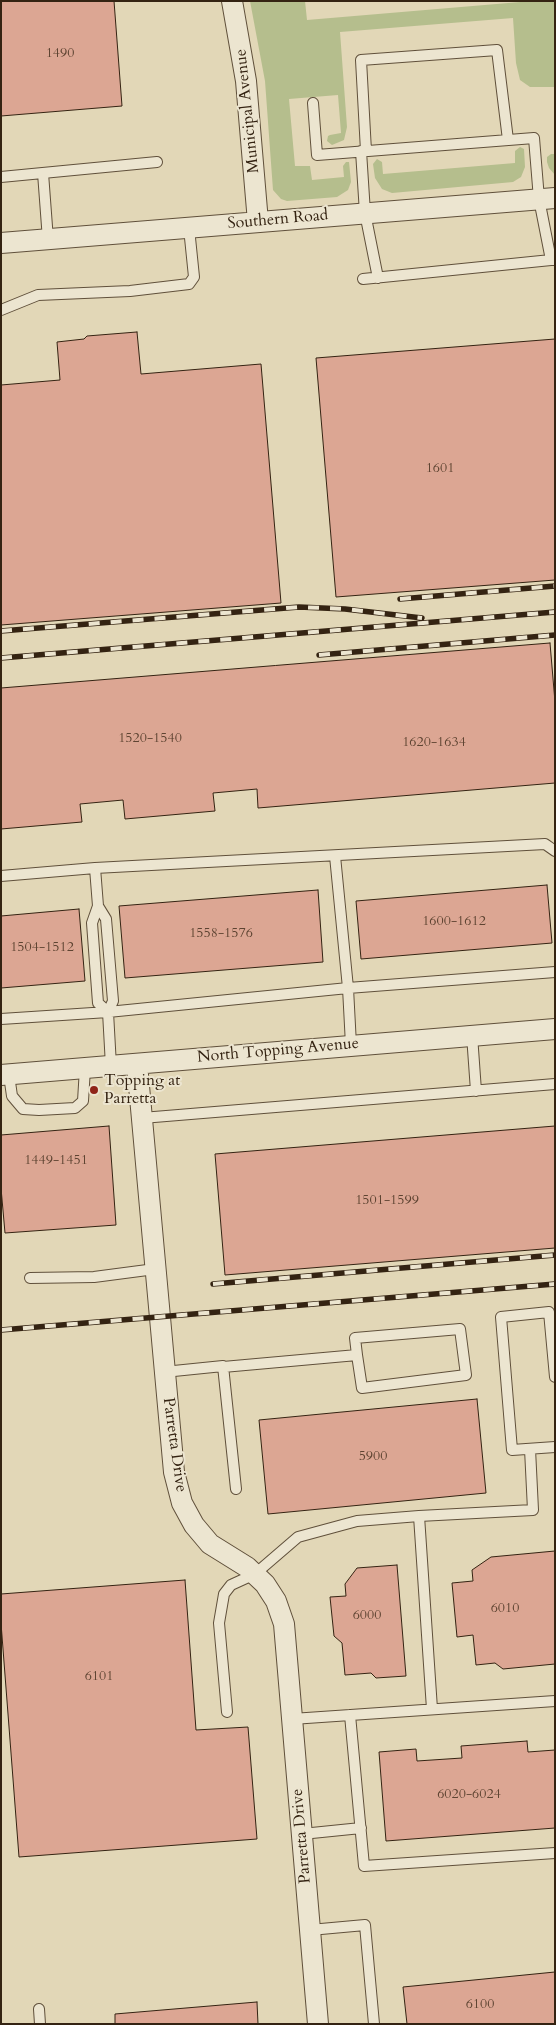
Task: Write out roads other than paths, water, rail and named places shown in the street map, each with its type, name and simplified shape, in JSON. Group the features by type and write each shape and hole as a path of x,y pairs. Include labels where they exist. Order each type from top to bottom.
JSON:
{"street":[{"name":"Municipal Avenue","path":"232,1 246,81 258,222"},
{"name":"Southern Road","path":"1,243 547,198"},
{"name":"North Topping Avenue","path":"5,1075 555,1029"},
{"name":"Parretta Drive","path":"137,1064 174,1472 182,1503 194,1525 210,1544 247,1567 265,1584 276,1601 284,1624 318,2024"}],"lane":[{"path":"378,278 366,213 361,60 497,50 508,140"},
{"path":"313,103 317,155 534,138 547,198 553,260 363,279"},
{"path":"1,177 157,162"},
{"path":"43,173 48,240"},
{"path":"1,310 38,295 130,291 189,284 194,277 189,228"},
{"path":"1,876 96,868 545,844 555,851"},
{"path":"335,856 348,988 351,1045"},
{"path":"96,868 98,906 92,923 98,1003 108,1012"},
{"path":"98,906 106,919 108,938 113,1002 108,1012 111,1066"},
{"path":"1,1019 108,1012 348,988 555,972"},
{"path":"472,1035 476,1091"},
{"path":"5,1075 12,1096 24,1109 75,1108 84,1101 85,1068"},
{"path":"142,1118 555,1084"},
{"path":"30,1278 94,1277 155,1269"},
{"path":"555,1377 549,1312 501,1317 512,1450 555,1446"},
{"path":"460,1330 466,1375 362,1388 357,1355 355,1338 460,1330"},
{"path":"164,1372 357,1355"},
{"path":"223,1367 236,1489"},
{"path":"227,1712 219,1623 224,1594 230,1585 255,1574 298,1537 357,1521 533,1510 530,1449"},
{"path":"419,1516 432,1710"},
{"path":"292,1719 555,1701"},
{"path":"350,1715 364,1866 555,1853"},
{"path":"302,1834 361,1828"},
{"path":"310,1930 365,1925 374,2024"},
{"path":"39,2009 40,2024"}],"railway":[{"path":"400,599 555,586"},
{"path":"1,631 299,607 345,609 422,618"},
{"path":"1,658 555,612"},
{"path":"319,655 555,635"},
{"path":"213,1284 555,1255"},
{"path":"1,1330 555,1284"}],"place":[{"name":"Topping at Parretta","path":"94,1090"}]}
